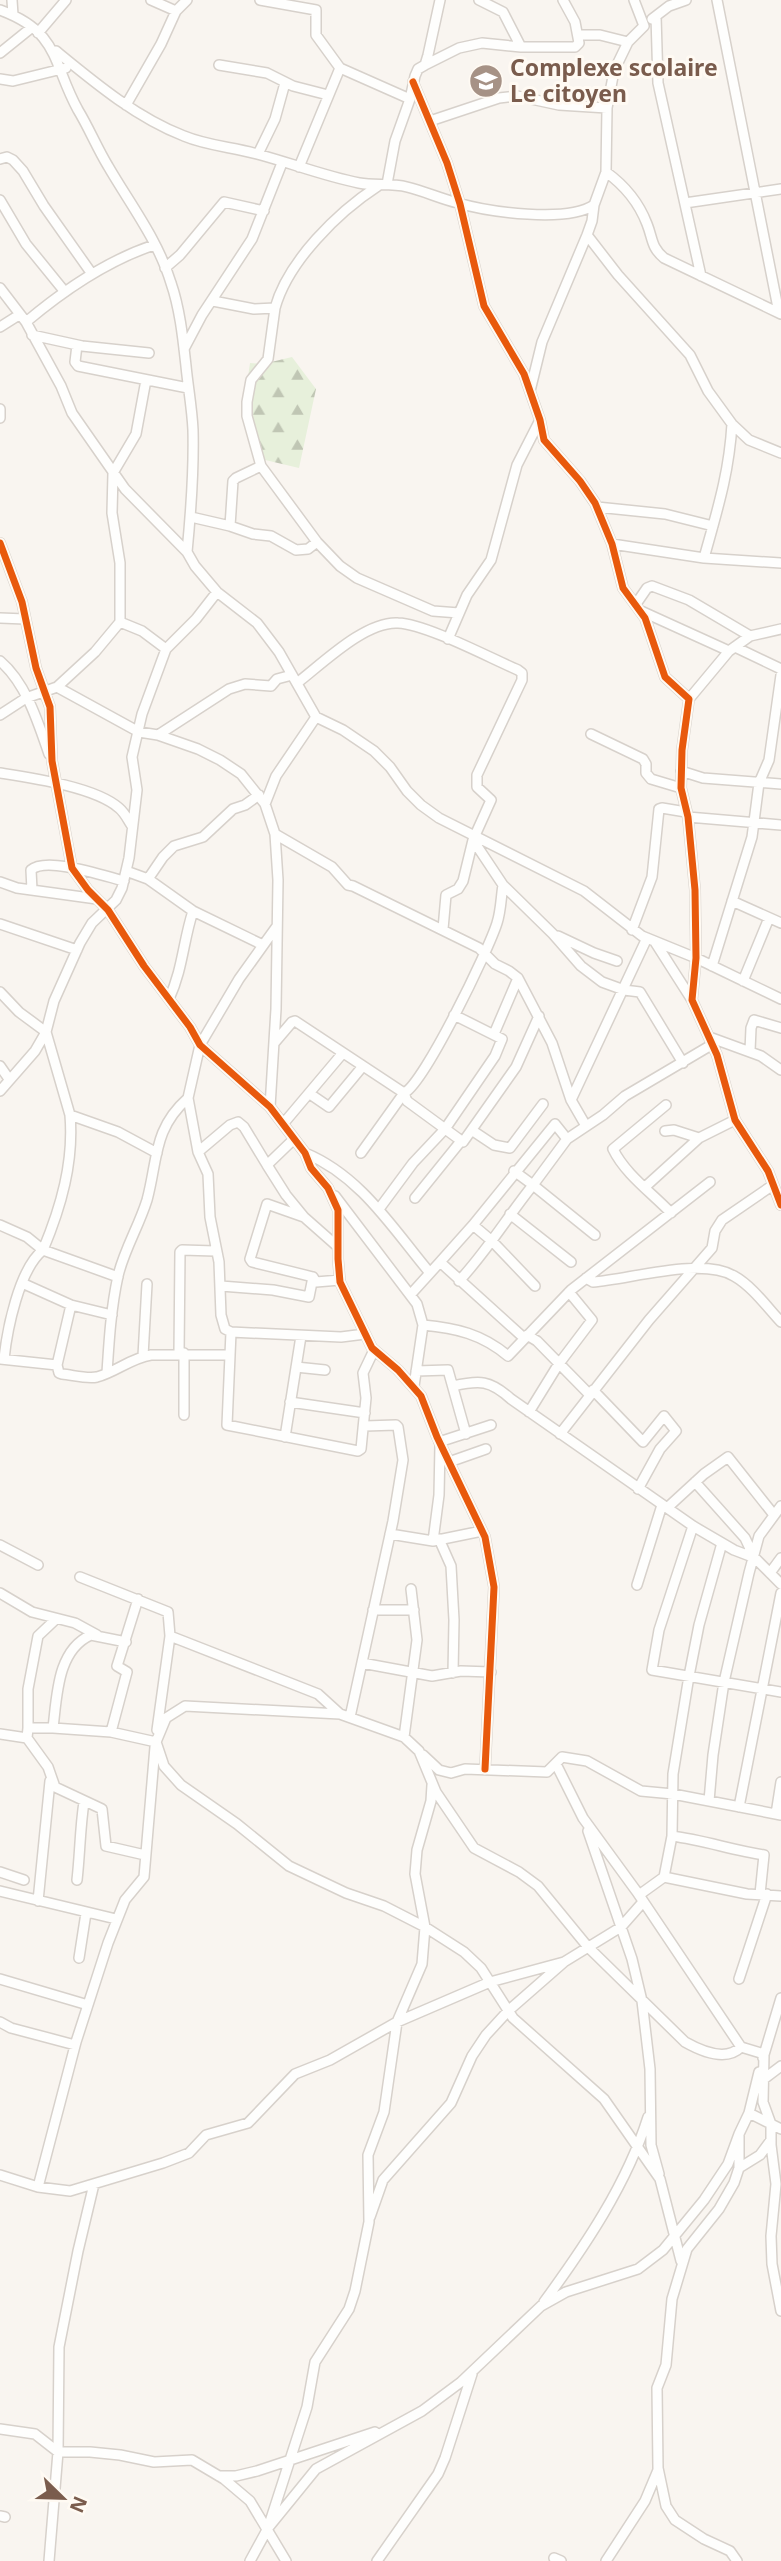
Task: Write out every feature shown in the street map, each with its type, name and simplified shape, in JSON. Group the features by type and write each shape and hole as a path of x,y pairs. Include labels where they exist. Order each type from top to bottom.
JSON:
{"street":[{"path":"12,0 13,15"},
{"path":"0,53 35,30 66,0"},
{"path":"151,0 176,11"},
{"path":"126,106 176,11 187,0"},
{"path":"260,0 317,5 316,35 340,68 410,99"},
{"path":"425,65 440,0"},
{"path":"479,0 503,12 521,47"},
{"path":"459,613 433,611 357,578 340,566 317,542 261,466 247,415 248,389 254,374 267,361 275,308 283,284 313,244 354,203 383,185 418,69 470,44 575,47 579,43 575,22 564,0"},
{"path":"634,0 644,26"},
{"path":"530,391 542,342 587,235 606,172 607,107 614,71 628,42 644,26 669,6 686,0"},
{"path":"717,0 780,313"},
{"path":"0,10 13,15 35,30 52,47 126,106 182,136 357,182 406,187 460,204 505,212 578,213 594,205"},
{"path":"656,16 659,83 701,276"},
{"path":"578,35 600,35 628,42"},
{"path":"52,47 69,92 106,163 141,218 172,284 184,350 193,430 191,517 187,552"},
{"path":"219,65 267,73 285,83 328,95"},
{"path":"0,79 13,81 75,66"},
{"path":"299,167 340,68"},
{"path":"413,82 460,204 484,306 524,374 544,439 580,481 597,507 612,544 623,588 648,625 665,677 689,699"},
{"path":"258,154 275,120 285,83"},
{"path":"430,121 499,98 517,96 559,105 607,107"},
{"path":"0,159 7,157 16,162 92,274"},
{"path":"184,350 230,269 252,239 282,163"},
{"path":"606,172 622,183 641,212 655,251 780,313"},
{"path":"685,203 781,189"},
{"path":"0,200 26,244 65,292"},
{"path":"165,268 192,242 224,202 264,211"},
{"path":"587,235 618,275 690,355 708,391 732,425 749,440 781,453"},
{"path":"0,327 22,319 125,255 154,245"},
{"path":"0,288 32,335 61,386 72,413 113,473 125,489 187,552 217,592 257,623 279,652 316,717 343,730 374,751 421,805 439,818 473,838 584,891 632,930 781,999"},
{"path":"213,301 254,309 275,308"},
{"path":"32,335 77,345 149,353"},
{"path":"77,345 75,362 78,366 188,388"},
{"path":"0,715 26,698 57,687 95,652 120,622 120,563 112,513 113,473 136,434 146,380"},
{"path":"0,409 0,418"},
{"path":"448,639 467,595 491,560 517,465 540,420"},
{"path":"704,558 727,475 732,425"},
{"path":"230,526 233,481 261,466"},
{"path":"597,507 665,514 713,526"},
{"path":"191,517 253,534 271,536 296,550 308,549 317,542"},
{"path":"0,543 22,602 36,668 45,690 52,723 52,761 72,868 88,890 108,910 200,1045 270,1107 305,1153 311,1168 411,1294 423,1325 414,1386"},
{"path":"612,544 704,558 781,563"},
{"path":"638,608 647,588 652,586 689,600 750,636"},
{"path":"0,1091 35,1051 46,1032 54,1001 77,950 92,923 116,900 125,876 132,826 137,790 132,757 142,714 166,649 196,620 217,592"},
{"path":"638,608 781,669"},
{"path":"0,618 25,619"},
{"path":"120,622 142,631 166,649"},
{"path":"158,735 229,689 245,684 271,685 282,677 295,679 343,647 384,625 398,623 448,639 519,670 523,677 477,775 477,787 491,800 473,838 463,881 457,889 446,895 443,929"},
{"path":"692,1000 696,958 695,890 687,815 681,788 689,699 732,649 750,636 781,629"},
{"path":"0,661 15,677 26,698 52,761"},
{"path":"712,966 747,856 759,783 769,760 781,675"},
{"path":"57,687 139,732 158,735 198,749 231,767 265,804 275,834 278,880 275,1042 270,1107"},
{"path":"265,804 276,776 316,717"},
{"path":"591,734 643,759 646,773 652,779 681,788"},
{"path":"681,771 703,778 781,784"},
{"path":"0,773 75,788 116,806 132,826"},
{"path":"148,879 174,846 202,837 233,809 245,805 259,795"},
{"path":"632,930 653,877 659,810 662,808 687,815 781,825"},
{"path":"275,834 332,867 348,886 443,929 484,951 495,964 519,978 552,1043 571,1100 586,1126"},
{"path":"473,838 503,885 554,934 581,966 602,982 624,990 640,992 682,1063"},
{"path":"32,890 32,867 40,864 148,879 193,911 263,945"},
{"path":"0,882 17,888 97,899"},
{"path":"361,1153 404,1093 411,1090 421,1076 454,1015 498,922 503,885"},
{"path":"732,901 781,923"},
{"path":"169,999 179,976 193,911"},
{"path":"743,981 769,918"},
{"path":"0,924 77,950"},
{"path":"277,926 239,979 200,1045 188,1098 198,1153 208,1174 210,1217 221,1286 221,1315 225,1329 231,1332 354,1337 365,1334"},
{"path":"554,934 617,961"},
{"path":"571,1100 650,939"},
{"path":"650,939 692,1000 711,1041 735,1120 768,1171 781,1205"},
{"path":"494,1034 519,978"},
{"path":"0,992 19,1012 46,1032 70,1115 71,1150 57,1217 43,1250 34,1258 4,1327 2,1359 57,1365"},
{"path":"379,1209 413,1163 445,1129 495,1056 502,1039 454,1015"},
{"path":"275,1042 295,1021 404,1093 407,1101 466,1141 516,1067 539,1016"},
{"path":"750,1051 754,1020 781,1028"},
{"path":"459,1281 567,1139 603,1115 625,1096 682,1063 711,1041"},
{"path":"711,1041 750,1051 781,1070"},
{"path":"283,1124 342,1054"},
{"path":"0,1066 9,1079"},
{"path":"310,1094 329,1107 363,1066"},
{"path":"107,1373 118,1277 147,1199 167,1120 188,1098"},
{"path":"472,1131 494,1146 510,1148 543,1104"},
{"path":"666,1105 613,1149 617,1157 671,1213"},
{"path":"70,1115 118,1132 157,1153"},
{"path":"645,1187 699,1138 735,1120"},
{"path":"198,1153 235,1122 244,1127 286,1195 303,1217 338,1247"},
{"path":"411,1294 473,1225 514,1171 555,1124 567,1139"},
{"path":"665,1131 674,1130 699,1138"},
{"path":"267,1165 294,1139"},
{"path":"415,1198 461,1140"},
{"path":"305,1153 326,1161 348,1179 379,1209 430,1273"},
{"path":"514,1171 595,1236"},
{"path":"423,1325 473,1333 489,1341 508,1356 569,1292 710,1182"},
{"path":"560,1434 649,1320 698,1267 712,1248 715,1231 722,1220 773,1185"},
{"path":"328,1188 338,1210 340,1280 374,1350 414,1386 421,1396 482,1531 490,1555 494,1587 485,1769"},
{"path":"303,1217 267,1204 251,1262 313,1277 316,1282 340,1280"},
{"path":"510,1214 570,1262"},
{"path":"0,1225 27,1237 43,1250 118,1277"},
{"path":"473,1225 535,1286"},
{"path":"184,1415 180,1252 215,1251"},
{"path":"440,1262 525,1337 537,1341 558,1364 643,1442 664,1416 676,1431 660,1449 638,1489"},
{"path":"586,1278 593,1282 698,1267 716,1269 735,1276 781,1322"},
{"path":"221,1286 272,1290 309,1297 313,1277"},
{"path":"22,1283 71,1305 112,1315"},
{"path":"143,1356 147,1283"},
{"path":"529,1412 558,1364 592,1320 569,1292"},
{"path":"71,1305 57,1365 59,1373 62,1374 90,1378 143,1356 181,1353 229,1355"},
{"path":"231,1332 227,1425 360,1451 365,1426 363,1373 374,1350"},
{"path":"285,1437 301,1335"},
{"path":"296,1367 325,1370"},
{"path":"416,1371 447,1370 466,1434"},
{"path":"453,1386 491,1384 694,1526 755,1558"},
{"path":"290,1402 365,1413"},
{"path":"350,1717 390,1534 403,1460 398,1427 394,1424 365,1426"},
{"path":"440,1443 491,1425"},
{"path":"440,1443 436,1540 451,1566 453,1673"},
{"path":"449,1462 486,1449"},
{"path":"637,1585 664,1506 728,1457 774,1515"},
{"path":"695,1482 745,1538 755,1558 781,1584"},
{"path":"709,1801 724,1682 759,1536 781,1506"},
{"path":"694,1526 659,1630 652,1670 781,1692"},
{"path":"390,1534 436,1540 482,1531"},
{"path":"268,2528 307,2407 315,2362 349,2309 355,2291 369,2222 383,2179 451,2103 472,2056 486,2035 508,2011 565,1962 621,1927 641,1898 664,1877 672,1836 673,1774 689,1676 699,1625 722,1543"},
{"path":"0,1545 38,1565"},
{"path":"770,1573 781,1558"},
{"path":"38,2187 75,2045 116,1919 125,1900 144,1877 156,1742 170,1636 168,1612 80,1577"},
{"path":"404,1737 417,1640 411,1588"},
{"path":"0,1592 32,1612 75,1623 100,1637"},
{"path":"739,1807 781,1593"},
{"path":"111,1732 127,1672 117,1666 138,1599"},
{"path":"373,1610 414,1611"},
{"path":"56,1619 38,1636 28,1689 27,1738 48,1766 55,1787 103,1809 106,1846 145,1856"},
{"path":"53,1728 67,1655 91,1635 126,1642"},
{"path":"170,1636 317,1694 340,1714"},
{"path":"362,1663 432,1676 491,1672"},
{"path":"660,2179 604,2099 513,2018 481,1968 464,1952 425,1927 384,1906 346,1893 289,1866 237,1824 181,1785 164,1766 156,1742 166,1718 185,1706 340,1714 404,1737 439,1770 451,1773 465,1769 547,1772 562,1757 587,1761 642,1791 673,1794 778,1814 781,1783"},
{"path":"28,1727 111,1732 156,1742"},
{"path":"0,1734 27,1738"},
{"path":"419,1751 432,1784 455,1823 474,1847 538,1886 588,1947 685,2042 703,2052 721,2054 736,2052 741,2047"},
{"path":"555,1764 583,1818 621,1927 642,2001 650,2069 651,2145 681,2261"},
{"path":"38,1901 51,1774"},
{"path":"369,2222 368,2155 384,2112 397,2022 422,1964 425,1927 415,1874 417,1850 431,1801 432,1784"},
{"path":"77,1880 84,1802"},
{"path":"583,1818 641,1898 741,2047 764,2054"},
{"path":"672,1836 699,1839 727,1849 764,1855 763,1894 739,1979"},
{"path":"0,1872 24,1880"},
{"path":"664,1877 747,1894 781,1896"},
{"path":"0,1891 116,1919"},
{"path":"79,1958 86,1913"},
{"path":"0,2175 38,2187 70,2191 163,2163 189,2153 206,2135 248,2123 295,2074 330,2060 397,2022 490,1982 565,1962"},
{"path":"0,1979 88,2005"},
{"path":"541,2306 566,2292 638,2269 663,2250 704,2200 728,2164 749,2113 781,1998"},
{"path":"0,2022 11,2028 75,2045"},
{"path":"764,2054 763,2102 771,2124 776,2184 771,2236 772,2264 781,2312"},
{"path":"755,2089 762,2079 781,2066"},
{"path":"250,2561 268,2528 316,2469 422,2411 473,2370 541,2306 581,2251 638,2147 651,2107"},
{"path":"749,2113 781,2129"},
{"path":"737,2561 730,2551 674,2520 667,2507 658,2468 657,2388 666,2365 672,2299 681,2261 687,2249 719,2209 734,2183 739,2168 739,2134"},
{"path":"739,2168 760,2155 771,2140"},
{"path":"49,2561 58,2452 59,2347 94,2184"},
{"path":"377,2561 438,2474 473,2370"},
{"path":"219,2476 236,2476 398,2424"},
{"path":"0,2429 36,2434 58,2452 110,2454 154,2462 192,2460 219,2476 250,2501 286,2561"},
{"path":"606,2561 620,2535 645,2501 658,2468"}],"green space":[{"path":"292,357 316,389 299,468 261,459 244,405 250,363 263,364"}],"cycle path":[{"path":"413,82 447,163 460,204 484,306 524,374 544,440 580,481 595,503 612,544 623,588 645,618 665,677 689,699 682,750 681,788 688,817 695,890 696,958 692,1000 717,1055 735,1120 768,1171 781,1205"},
{"path":"0,543 22,602 36,668 50,707 52,761 72,868 88,890 108,910 200,1045 270,1107 305,1153 311,1168 328,1188 338,1210 340,1282 372,1348 398,1370 421,1396 437,1437 485,1537 494,1587 485,1769"}],"place":[{"name":"Complexe scolaire Le citoyen","path":"486,81"}]}
